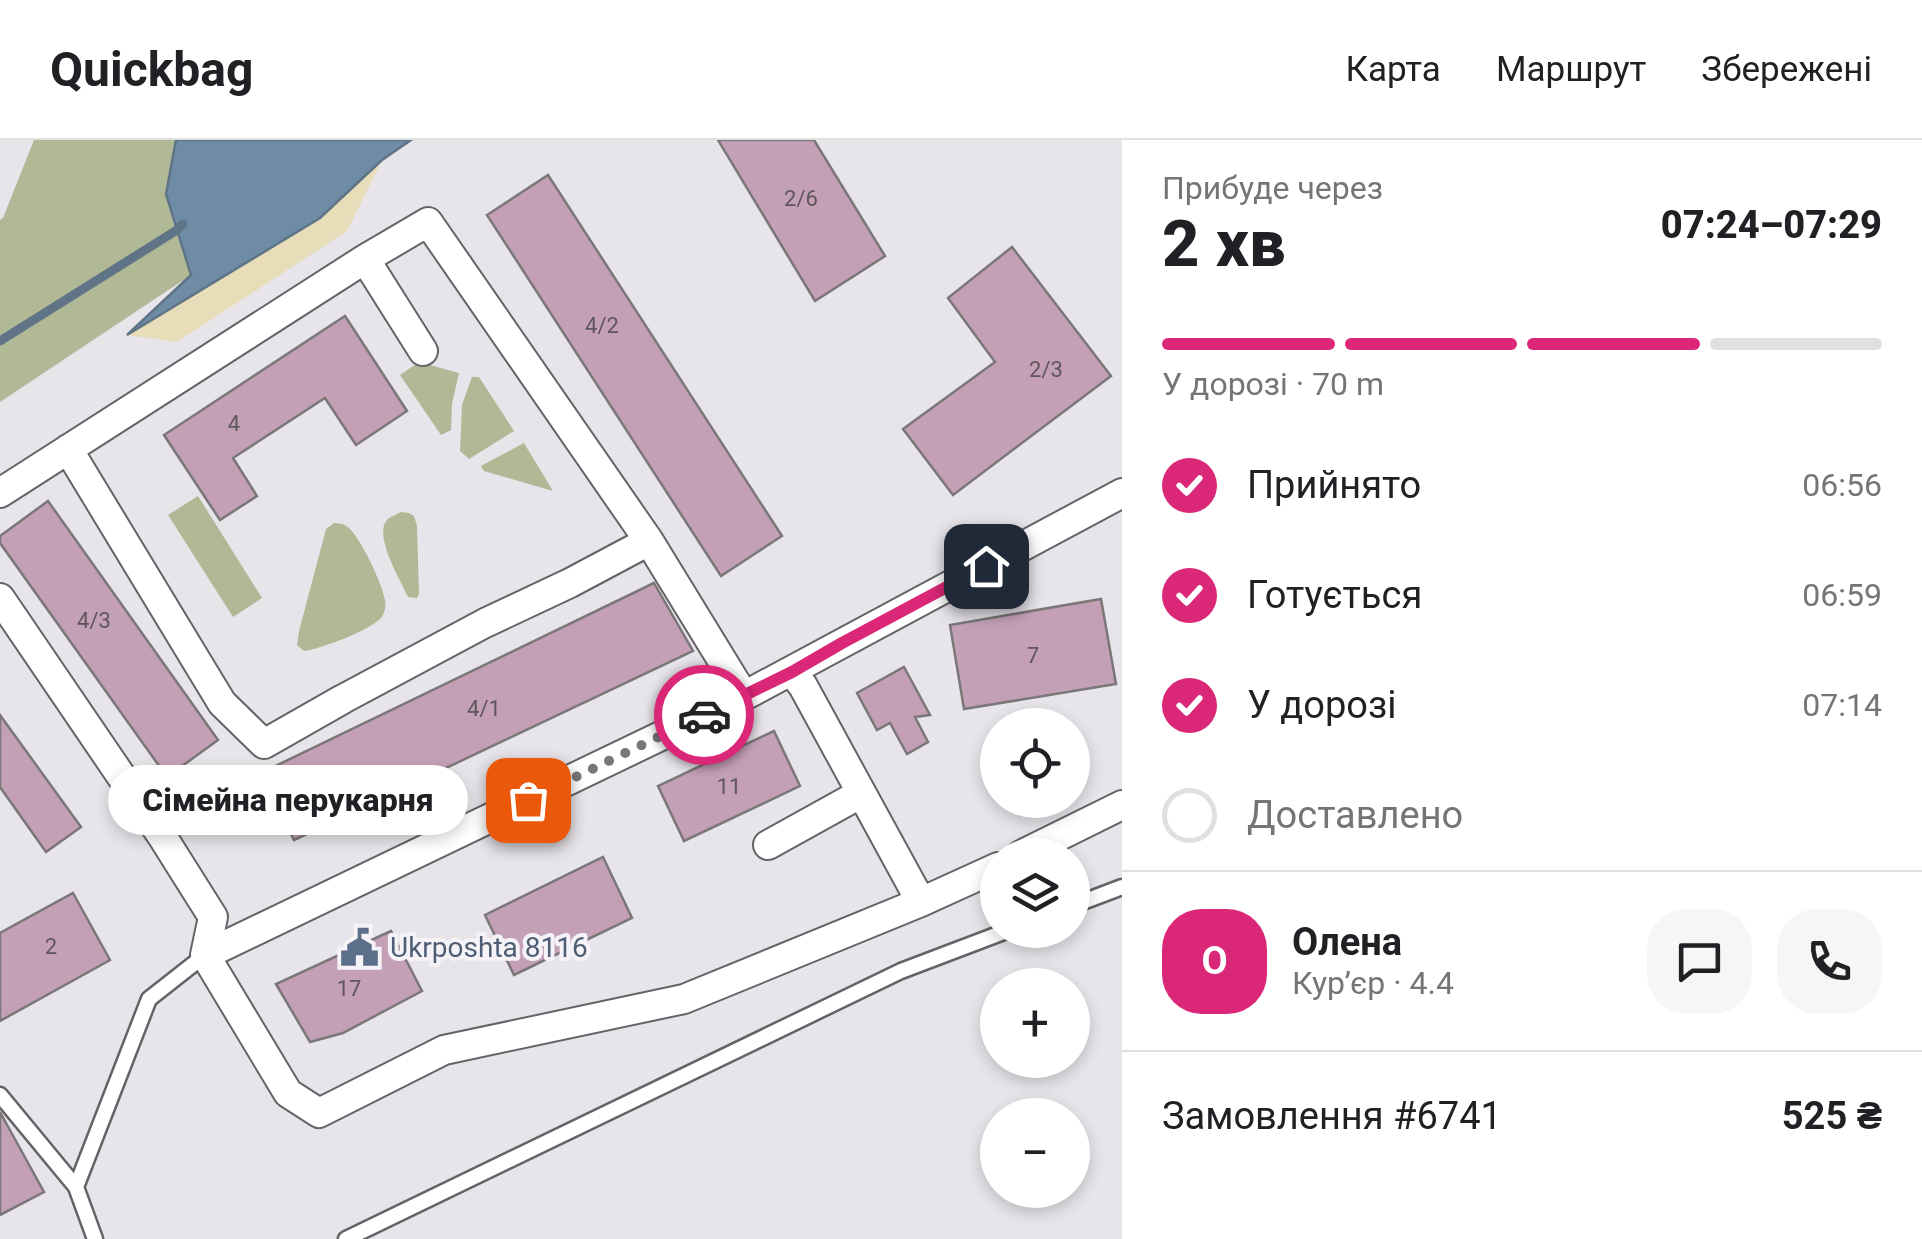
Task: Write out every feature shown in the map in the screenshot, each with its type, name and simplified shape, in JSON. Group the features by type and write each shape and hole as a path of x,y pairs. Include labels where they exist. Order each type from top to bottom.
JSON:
{"street":[{"path":"0,493 365,258 428,222 649,541 744,696"},
{"path":"365,258 423,351"},
{"path":"68,449 222,704 264,744 485,623 649,541"},
{"path":"205,955 792,672 1122,493"},
{"path":"0,598 213,917 205,955 288,1094 319,1113 444,1050 684,999 980,875"},
{"path":"792,672 921,902"},
{"path":"768,845 860,794"},
{"path":"1056,838 1122,805"}],"lane":[{"path":"1090,899 1122,887"},
{"path":"346,1239 901,971 980,941"},
{"path":"76,1187 149,1000 205,955"},
{"path":"0,1095 76,1187 95,1239"}],"green space":[{"path":"34,140 176,140 166,194 191,275 0,402 0,220"},
{"path":"419,362 459,373 451,430 441,435 400,375"},
{"path":"472,377 479,377 514,431 469,459 460,451 462,405"},
{"path":"524,443 553,491 484,471 481,466"},
{"path":"198,496 262,598 233,617 168,515"},
{"path":"401,512 414,516 417,526 417,598 408,597 383,536 387,520"},
{"path":"334,523 347,526 359,541 380,583 385,609 378,620 359,632 304,651 297,645 299,631 326,529"}],"sand":[{"path":"382,160 347,231 177,342 127,335 320,218"}],"water":[{"path":"176,140 411,140 382,160 320,218 127,335 191,275 166,194"}],"building":[{"path":"718,140 814,140 885,256 815,301"},
{"path":"548,175 782,536 721,576 487,215"},
{"path":"1012,247 1111,376 953,495 903,429 995,362 948,298"},
{"path":"345,316 407,411 356,445 325,398 233,458 257,496 220,520 164,435"},
{"path":"48,501 218,740 167,777 0,543 0,536"},
{"path":"654,583 693,651 294,840 261,773"},
{"path":"1101,599 1116,684 964,709 950,625"},
{"path":"904,667 930,715 915,717 928,742 907,754 890,723 877,730 857,693"},
{"path":"0,715 81,827 46,852 0,787"},
{"path":"774,731 800,786 684,841 658,786"},
{"path":"603,857 632,918 514,975 485,915"},
{"path":"73,893 110,960 0,1021 0,933"},
{"path":"391,931 422,991 343,1033 310,1042 276,984"},
{"path":"0,1112 44,1192 0,1215"}],"waterway":[{"path":"0,341 183,224"}],"way so far":[{"path":"528,800 704,715"}],"place":[{"name":"Сімейна перукарня","path":"528,800"},
{"name":"Ukrposhta 8116","path":"360,947"}],"route":[{"path":"704,715 792,672 986,566"}]}
